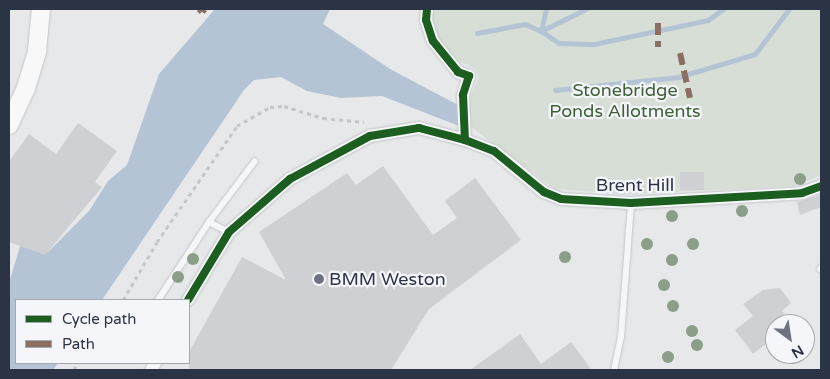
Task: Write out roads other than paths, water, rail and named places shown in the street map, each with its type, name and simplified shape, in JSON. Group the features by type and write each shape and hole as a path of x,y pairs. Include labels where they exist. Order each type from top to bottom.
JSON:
{"main road":[{"path":"9,125 26,88 37,51 42,9"}],"street":[{"path":"427,9 426,20 433,42 458,72 469,76 463,95 465,140"},
{"name":"Brent Hill","path":"189,299 229,232 290,179 370,136 419,128 465,140 494,151 544,192 561,199 631,203 802,193 821,186"}],"lane":[{"path":"159,299 209,222 255,161"},
{"path":"614,370 621,337 631,203"},
{"path":"209,222 229,232"}],"water":[{"path":"215,9 330,9 323,24 390,69 458,105 459,126 382,96 341,98 307,91 281,77 254,80 244,90 103,299 15,299 15,364 57,364 54,369 9,370 9,283 21,243 48,252 89,211 108,181 127,165 159,74"}],"waterway":[{"path":"546,9 541,31 559,43 594,44 708,20 723,9"},
{"path":"477,33 525,24 541,31 586,9"},
{"path":"555,90 678,77 755,54 789,9"}],"place":[{"name":"BMM Weston","path":"319,279"}],"park label":[{"name":"Stonebridge Ponds Allotments","path":"625,101"}]}
